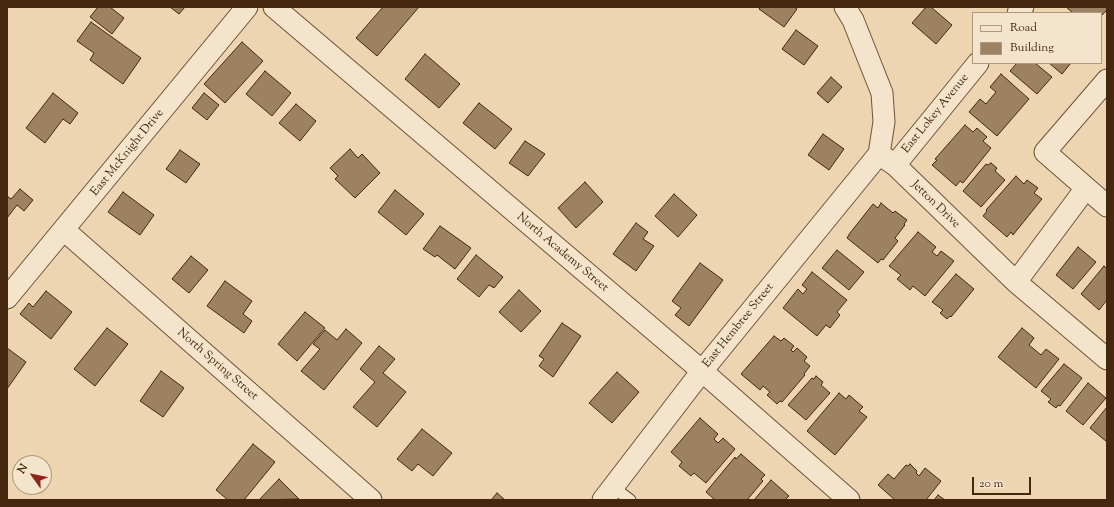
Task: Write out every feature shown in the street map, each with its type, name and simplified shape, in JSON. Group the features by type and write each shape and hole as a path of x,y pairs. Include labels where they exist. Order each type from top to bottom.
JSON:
{"street":[{"name":"East McKnight Drive","path":"7,298 247,7"},
{"name":"North Academy Street","path":"274,7 702,372 849,500"},
{"path":"845,7 852,20 882,93 887,159"},
{"name":"East Lokey Avenue","path":"887,159 977,64"},
{"path":"1107,80 1045,152 1107,206"},
{"name":"East Hembree Street","path":"608,493 702,372 887,159"},
{"name":"Jetton Drive","path":"887,159 1016,282 1107,359"},
{"path":"1016,282 1086,188"},
{"name":"North Spring Street","path":"64,230 371,500"}],"lane":[{"path":"608,493 630,500"}],"building":[{"path":"98,7 110,7 124,18 112,34 90,17"},
{"path":"170,7 185,7 179,14"},
{"path":"383,7 419,7 377,56 356,38"},
{"path":"760,7 794,7 797,9 784,27 759,9"},
{"path":"926,7 931,7 952,25 936,44 912,23"},
{"path":"1066,7 1107,7 1107,10 1102,15 1102,12 1072,12"},
{"path":"91,22 141,58 123,84 90,60 94,53 77,41"},
{"path":"796,30 818,46 804,65 782,49"},
{"path":"242,42 263,61 225,103 204,84"},
{"path":"425,54 460,84 439,108 405,79"},
{"path":"1016,64 1036,64 1052,77 1037,94 1010,71"},
{"path":"1050,64 1070,64 1062,74"},
{"path":"265,71 291,93 272,116 246,94"},
{"path":"1001,74 1029,99 997,136 969,112 980,99 986,104 996,92 990,87"},
{"path":"831,77 842,87 828,103 817,93"},
{"path":"53,93 78,113 70,124 63,119 45,143 26,128"},
{"path":"204,93 219,105 207,120 192,108"},
{"path":"479,103 512,129 495,149 463,123"},
{"path":"296,104 316,121 300,141 279,123"},
{"path":"965,125 973,132 977,128 987,137 983,141 991,148 963,183 960,181 956,186 932,165 937,160 935,159"},
{"path":"823,134 844,149 829,170 808,155"},
{"path":"525,141 545,154 528,176 509,163"},
{"path":"350,149 358,158 362,154 380,173 355,198 335,179 338,176 330,168"},
{"path":"180,150 200,164 186,183 166,169"},
{"path":"991,163 997,168 995,171 1005,180 981,207 963,191 986,164 988,165"},
{"path":"1016,176 1024,184 1027,180 1038,188 1034,193 1042,199 1013,235 1011,232 1007,237 983,216 987,211 986,210"},
{"path":"585,182 603,202 576,228 558,208"},
{"path":"20,189 33,200 24,211 17,205 7,218 7,196 11,199"},
{"path":"395,190 424,214 406,235 378,212"},
{"path":"123,192 154,215 140,235 108,212"},
{"path":"674,194 697,215 678,237 655,216"},
{"path":"881,203 893,213 895,211 907,220 895,238 898,241 883,260 881,259 878,263 847,238 873,204 878,208"},
{"path":"636,223 648,232 643,239 654,246 636,271 613,254"},
{"path":"440,226 471,248 455,269 437,255 435,257 423,249"},
{"path":"918,232 936,247 932,252 937,256 941,251 954,261 925,296 913,286 910,290 897,279 901,275 889,266"},
{"path":"1078,247 1096,262 1073,289 1056,275"},
{"path":"837,250 864,272 849,290 822,268"},
{"path":"476,255 503,277 494,288 489,285 479,297 457,279"},
{"path":"191,256 208,270 189,293 172,279"},
{"path":"700,263 723,280 689,326 675,315 681,308 672,301"},
{"path":"1104,266 1107,269 1107,300 1099,310 1081,294"},
{"path":"812,272 847,300 837,312 840,315 830,328 826,325 817,336 783,308 798,289 803,294 807,289 802,285"},
{"path":"956,274 974,289 951,317 950,316 947,319 940,313 943,310 932,302"},
{"path":"225,281 252,301 243,314 252,321 244,333 207,306"},
{"path":"519,290 541,311 521,332 499,312"},
{"path":"46,291 72,312 51,339 20,314 29,303 33,307"},
{"path":"305,312 325,328 297,361 278,344"},
{"path":"562,323 581,336 553,377 539,366 544,359 539,356"},
{"path":"107,328 128,344 95,386 74,369"},
{"path":"1022,328 1034,338 1029,345 1041,355 1046,349 1059,359 1036,388 998,357"},
{"path":"346,329 362,343 324,390 301,371 320,349 313,344 325,330 337,340"},
{"path":"774,336 781,341 784,338 794,346 791,350 793,352 797,348 807,357 804,361 810,366 804,374 805,375 782,402 780,401 777,404 767,395 770,392 763,386 760,390 741,374"},
{"path":"379,346 395,359 383,373 406,392 377,427 353,407 375,382 360,369"},
{"path":"7,348 26,362 7,389"},
{"path":"1064,364 1082,378 1060,406 1058,405 1056,408 1048,402 1051,399 1041,391"},
{"path":"161,371 184,388 163,417 140,401"},
{"path":"617,372 639,392 612,423 589,403"},
{"path":"816,376 823,382 821,385 830,393 806,420 788,405 812,378 814,379"},
{"path":"1088,383 1106,398 1083,425 1066,411"},
{"path":"839,393 846,399 849,395 863,407 859,411 867,417 835,455 807,431"},
{"path":"1107,407 1107,442 1090,428"},
{"path":"700,418 718,434 714,439 718,443 723,438 735,449 706,483 694,473 691,476 679,466 682,462 671,452"},
{"path":"422,429 452,453 433,476 418,464 412,471 397,459"},
{"path":"253,444 275,462 244,500 228,500 216,490"},
{"path":"741,454 765,475 761,479 763,481 747,500 713,500 714,499 706,492 735,457 736,459"},
{"path":"910,464 917,471 916,473 919,476 925,468 941,481 926,500 895,500 878,485 888,474 894,479 906,465 908,466"},
{"path":"279,479 299,499 259,500"},
{"path":"771,480 789,496 785,500 754,500"},
{"path":"497,493 505,500 491,500"},
{"path":"938,495 945,500 934,500"}]}
